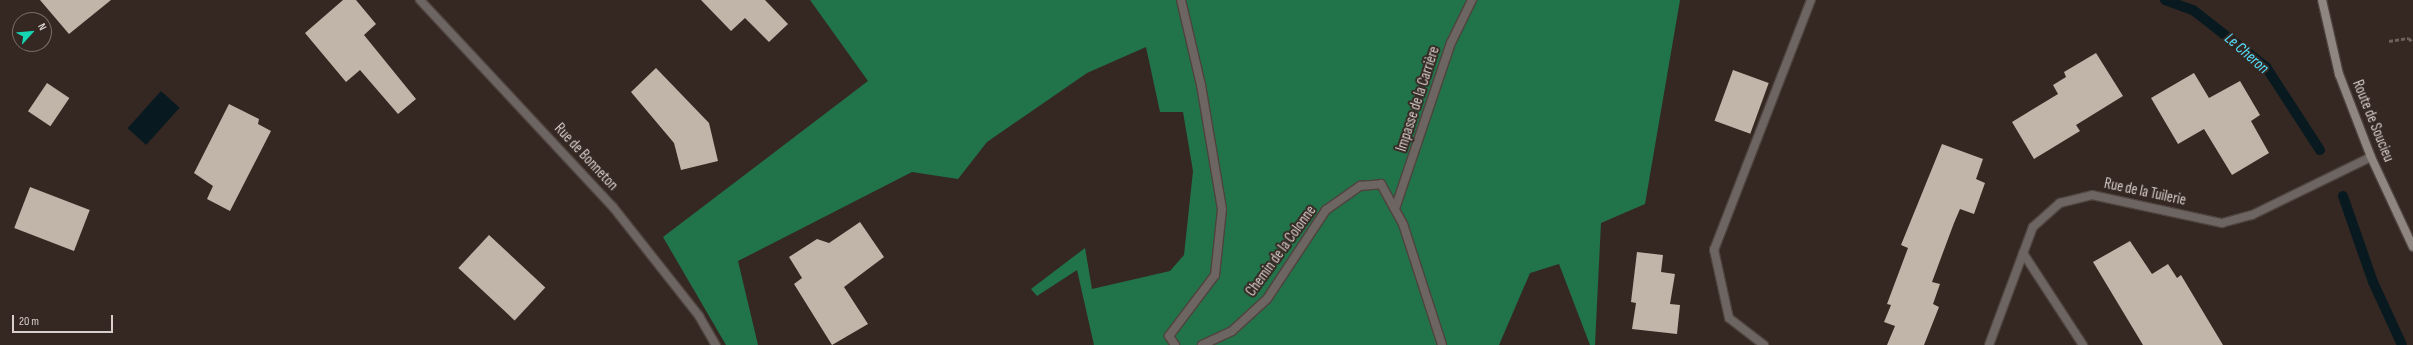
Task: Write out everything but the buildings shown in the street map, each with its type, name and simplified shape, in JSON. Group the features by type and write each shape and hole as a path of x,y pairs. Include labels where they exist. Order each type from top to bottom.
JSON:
{"street":[{"name":"Rue de Bonneton","path":"420,0 613,207 699,316 716,345"},
{"path":"1175,345 1169,336 1214,275 1222,208 1201,85 1181,0"},
{"name":"Impasse de la Carrière","path":"1395,209 1451,43 1472,0"},
{"path":"1764,345 1728,318 1714,250 1812,0"},
{"name":"Route de Soucieu","path":"2322,0 2339,74 2371,156 2413,247"},
{"name":"Rue de la Tuilerie","path":"1990,345 2033,227 2060,203 2092,195 2222,223 2252,215 2371,156"},
{"name":"Chemin de la Colonne","path":"1202,345 1232,331 1267,299 1326,210 1360,186 1381,184 1403,224 1442,345"},
{"path":"2023,253 2083,345"}],"path":[{"path":"2389,41 2409,38 2413,43"}],"green space":[{"path":"810,0 1680,0 1645,204 1601,223 1595,345 1590,345 1559,264 1530,273 1499,345 1094,345 1077,270 1037,296 1031,289 1085,248 1092,289 1170,271 1184,255 1193,171 1183,112 1160,112 1146,47 1087,73 987,142 958,179 912,172 738,261 758,345 726,345 663,237 868,81"}],"shaded area":[{"path":"161,91 180,108 146,145 128,128"}],"waterway":[{"name":"Le Cheron","path":"2165,0 2193,10 2266,67 2320,150"},
{"name":"Le Cheron","path":"2343,196 2373,282 2402,345"}]}
